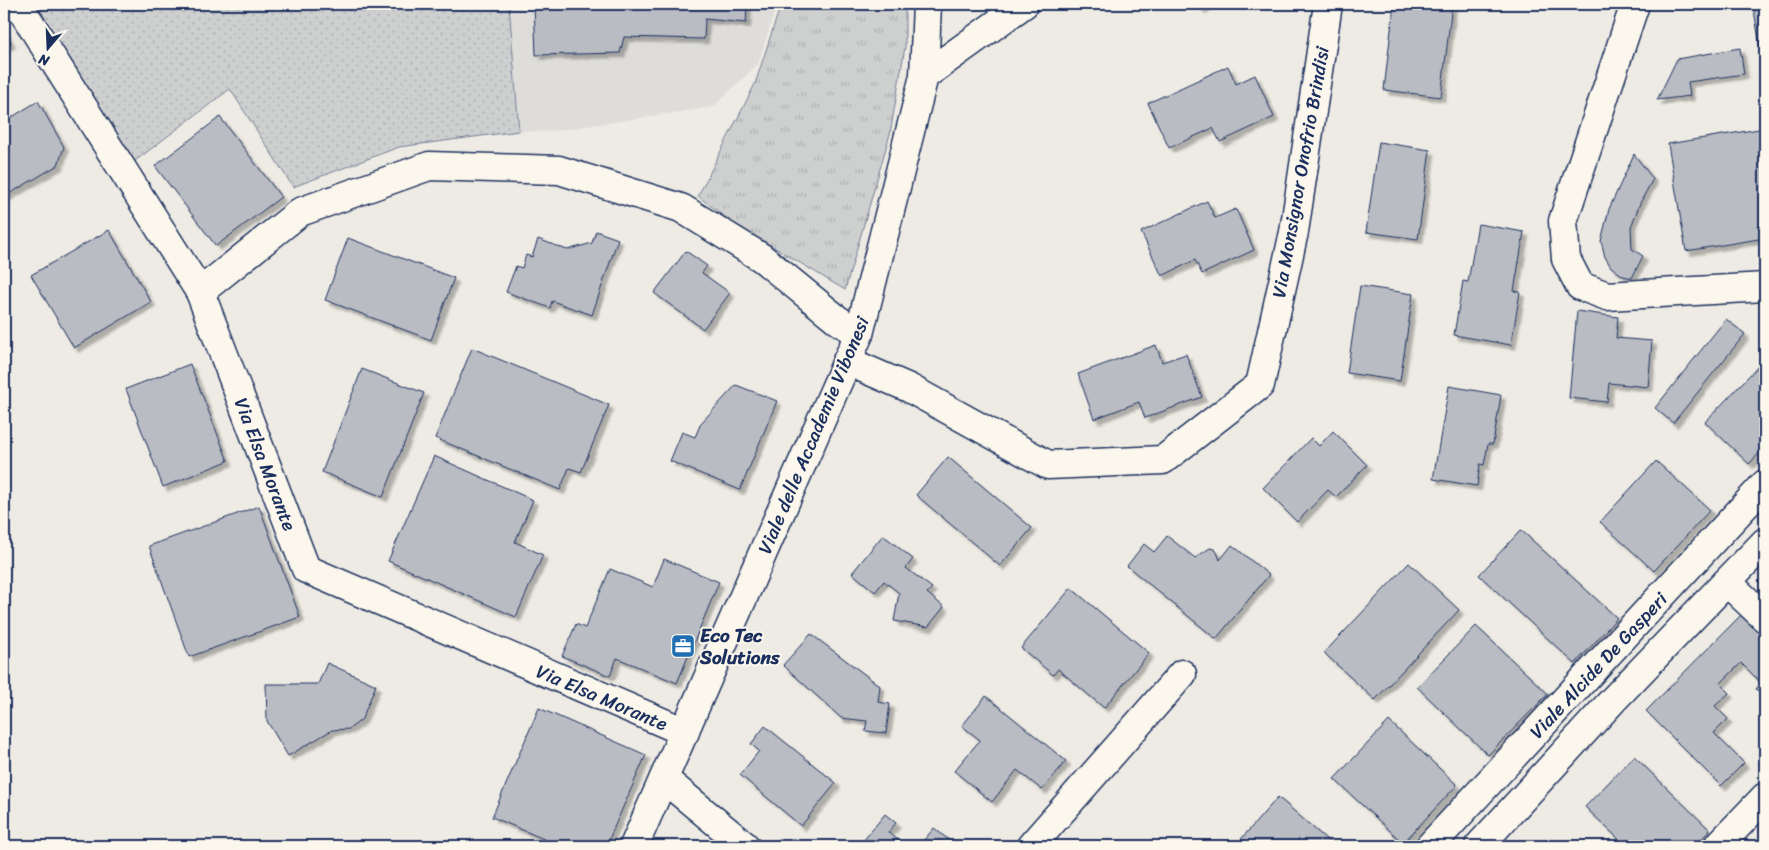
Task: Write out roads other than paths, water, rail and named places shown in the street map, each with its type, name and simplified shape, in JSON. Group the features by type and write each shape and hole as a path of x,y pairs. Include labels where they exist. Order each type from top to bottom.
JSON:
{"street":[{"name":"Via Elsa Morante","path":"18,4 200,292 306,569 685,732"},
{"name":"Viale delle Accademie Vibonesi","path":"634,846 859,334 924,76 927,4"},
{"path":"924,76 1024,4"},
{"name":"Via Monsignor Onofrio Brindisi","path":"847,361 909,388 1048,466 1163,460 1260,385 1294,232 1328,4"},
{"path":"1635,4 1563,221 1566,259 1580,286 1607,296 1765,287"},
{"path":"200,292 300,212 429,166 559,170 681,208 762,258 838,320 859,334"},
{"name":"Viale Alcide De Gasperi","path":"1430,846 1765,484"},
{"name":"Viale Alcide De Gasperi","path":"1479,846 1614,699 1765,542"},
{"path":"1727,582 1765,618"},
{"path":"1031,846 1182,674"},
{"path":"664,779 745,846"},
{"path":"1718,846 1765,797"}],"place":[{"name":"Eco Tec Solutions","path":"683,646"}]}
